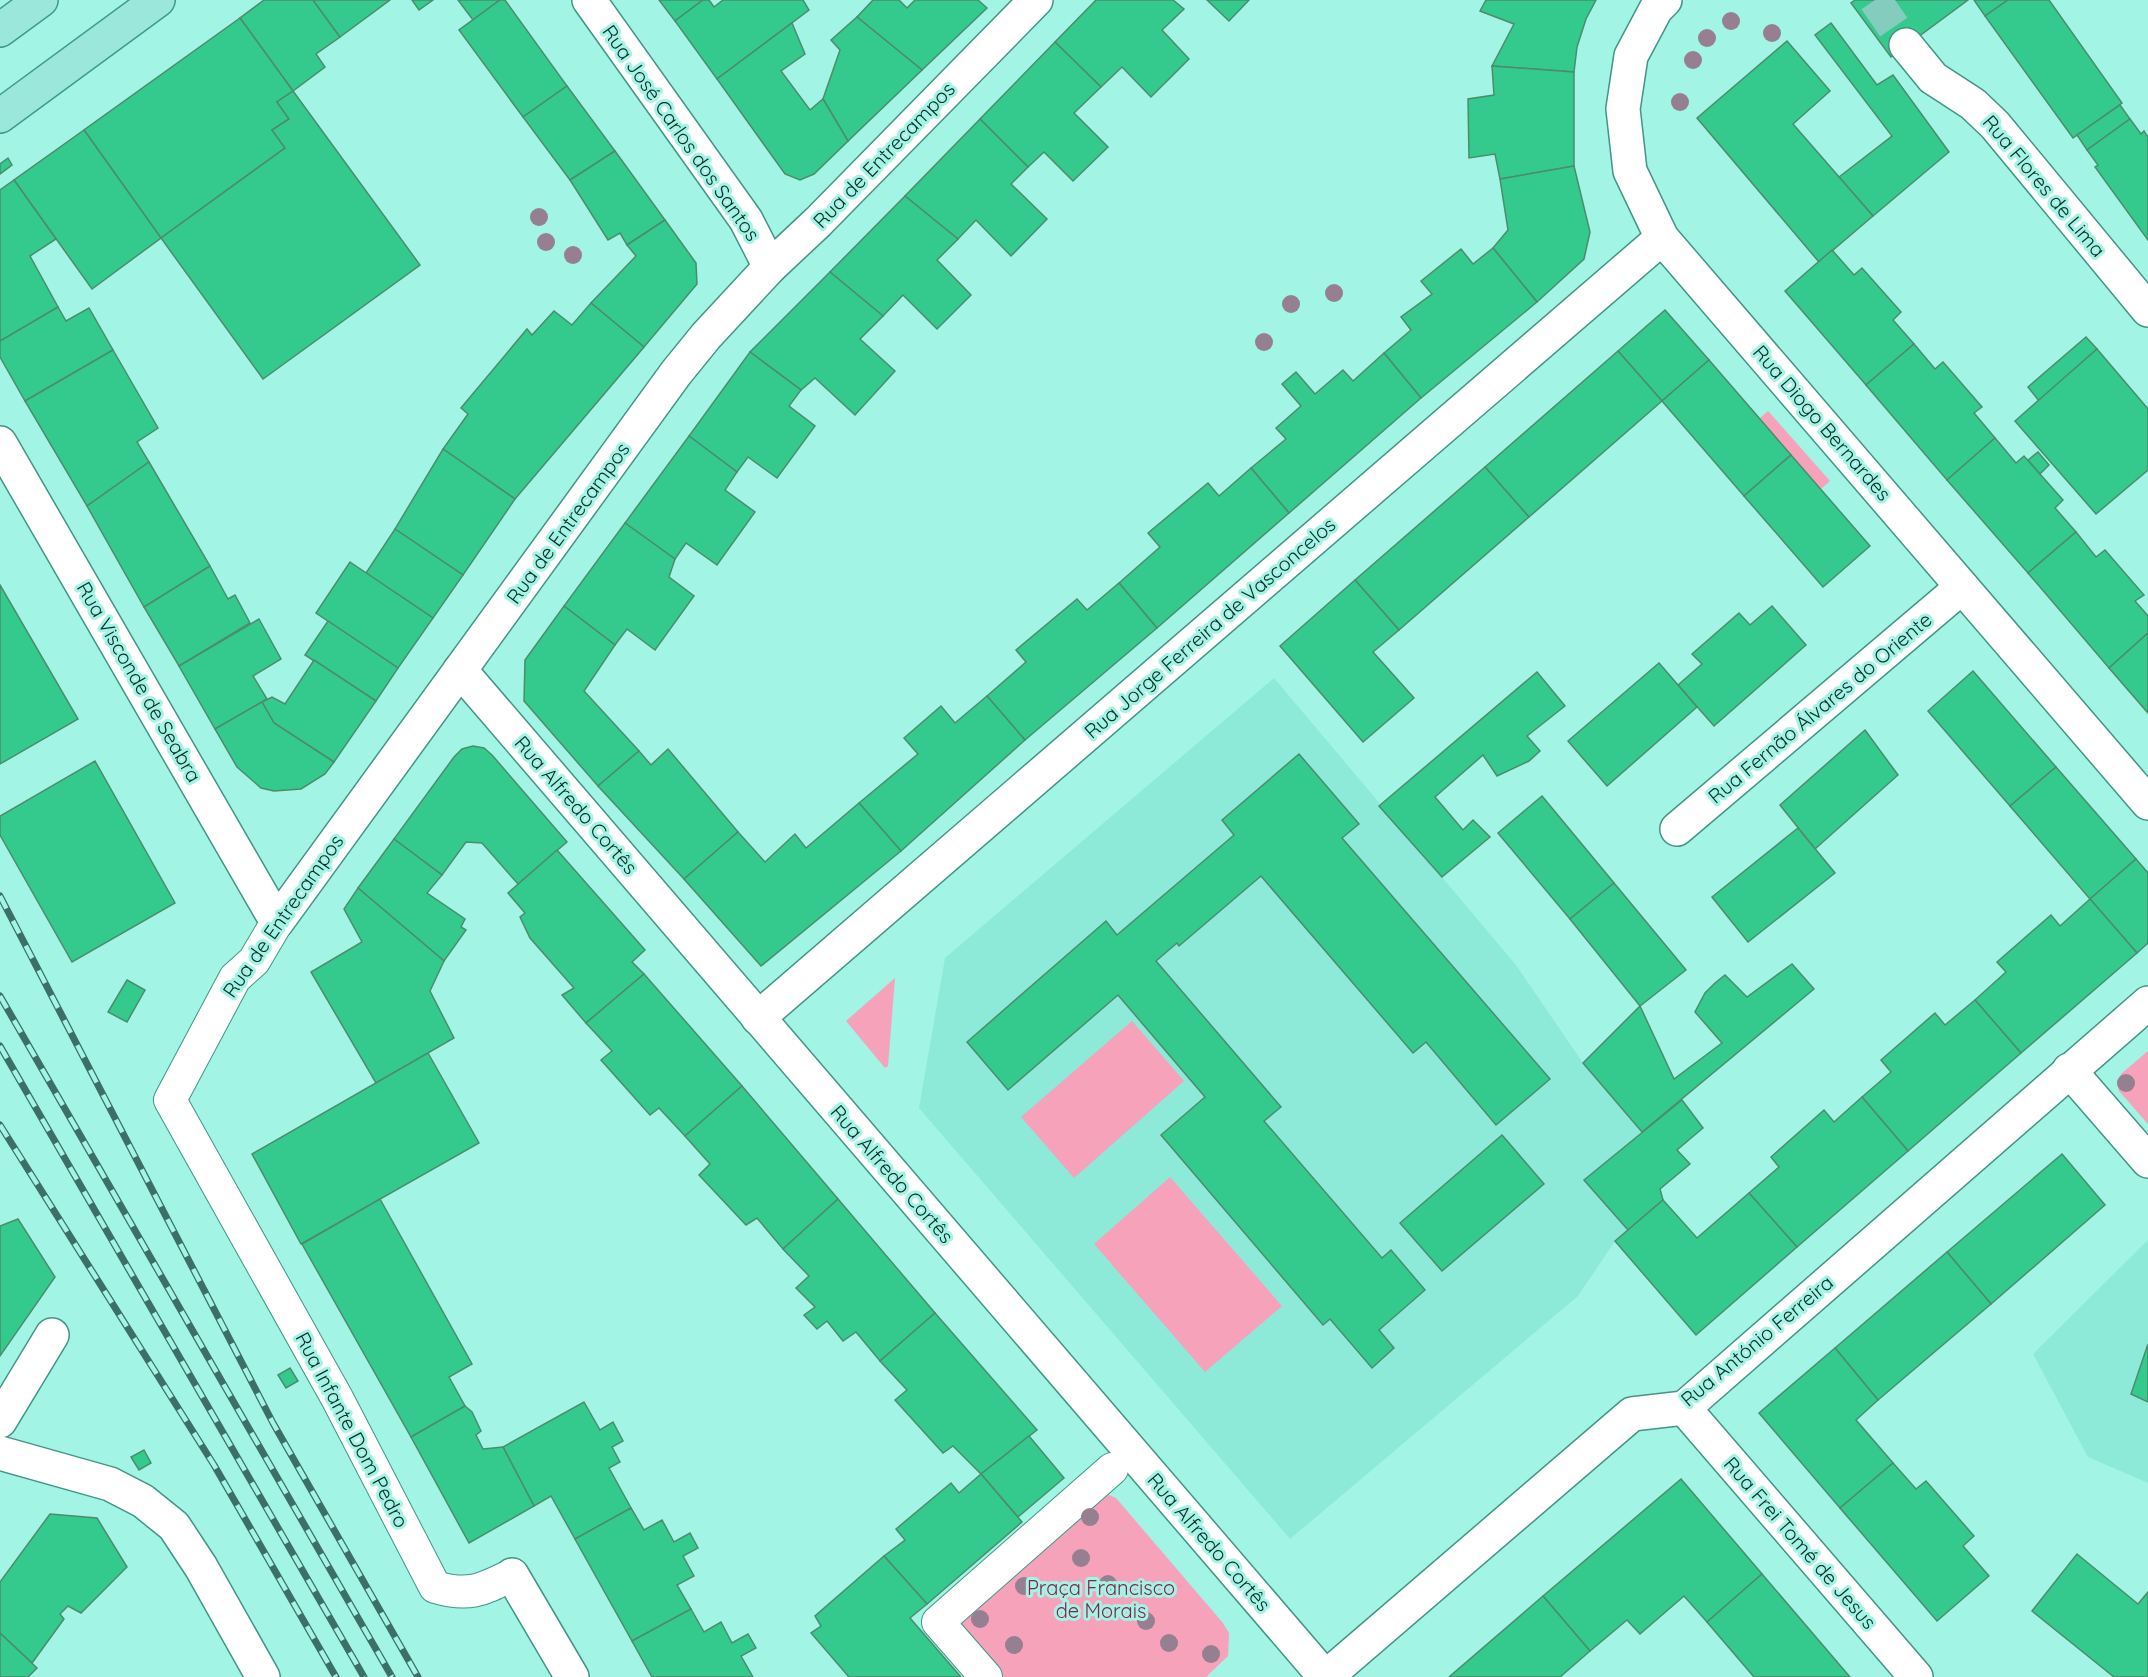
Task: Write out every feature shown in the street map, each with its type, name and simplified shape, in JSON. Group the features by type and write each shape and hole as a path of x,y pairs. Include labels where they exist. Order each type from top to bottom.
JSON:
{"main road":[{"path":"3,30 41,0"},
{"path":"0,116 158,0"}],"street":[{"name":"Rua José Carlos dos Santos","path":"589,0 746,220 770,267"},
{"name":"Rua de Entrecampos","path":"170,1100 236,978 254,961 277,922 676,373 706,336 770,267 810,230 1036,0"},
{"name":"Rua Diogo Bernardes","path":"1665,0 1656,9 1631,56 1623,109 1630,171 1662,238 2148,803"},
{"name":"Rua Flores de Lima","path":"1906,45 1933,78 1973,104 1995,124 2148,310"},
{"name":"Rua Jorge Ferreira de Vasconcelos","path":"758,1018 1662,238"},
{"name":"Rua Visconde de Seabra","path":"0,443 277,922"},
{"name":"Rua Fernão Álvares do Oriente","path":"1677,829 1962,587"},
{"name":"Rua Alfredo Cortês","path":"460,670 1326,1677"},
{"name":"Rua António Ferreira","path":"1326,1677 1632,1414 1684,1408 2148,1003"},
{"path":"2069,1070 2148,1161"},
{"name":"Rua Infante Dom Pedro","path":"170,1100 337,1398 435,1587 450,1592 480,1591 512,1575 572,1677"},
{"path":"0,1421 52,1335"},
{"name":"Rua Frei Tomé de Jesus","path":"1684,1408 1916,1677"},
{"path":"0,1453 110,1484 143,1501 174,1526 201,1566 262,1677"},
{"path":"986,1677 938,1622 1112,1469"}],"shaded area":[{"path":"1274,678 1516,965 1583,1063 1642,1132 1585,1180 1628,1230 1615,1241 1578,1296 1290,1539 919,1108 945,958"},
{"path":"2148,1240 2148,1483 2088,1457 2033,1354"}],"green space":[{"path":"1768,411 1830,481 1821,489 1760,418"},
{"path":"895,978 888,1066 885,1068 846,1021"},
{"path":"1132,1021 1184,1081 1074,1178 1021,1117"},
{"path":"2148,1051 2148,1124 2119,1091 2117,1083 2121,1074"},
{"path":"1170,1177 1282,1306 1205,1372 1094,1244"},
{"name":"Praça Francisco de Morais","path":"1105,1496 1116,1498 1223,1623 1229,1633 1228,1656 1206,1677 1004,1677 964,1630 961,1622"}],"building":[{"path":"264,0 313,0 340,37 316,54 325,67 293,91 240,18"},
{"path":"313,0 390,0 340,37"},
{"path":"412,0 433,0 419,10"},
{"path":"458,0 500,0 473,20"},
{"path":"500,0 505,0 567,86 523,117 459,30"},
{"path":"659,0 703,0 675,21"},
{"path":"703,0 709,0 714,7 723,0 803,0 809,10 717,79 675,21"},
{"path":"873,0 899,0 907,8 915,0 978,0 987,8 922,70 857,17"},
{"path":"1096,0 1173,0 1184,9 1162,30 1189,59 1151,97 1122,67 1101,87 1055,42"},
{"path":"1207,0 1249,0 1229,21"},
{"path":"1486,0 1596,0 1586,19 1577,47 1574,72 1492,66 1514,24 1480,11"},
{"path":"1855,0 1968,0 1891,57 1851,3"},
{"path":"1974,0 2008,0 1985,16"},
{"path":"2008,0 2049,0 2122,103 2073,138 1985,16"},
{"path":"857,17 922,70 848,141 823,99 840,50 831,40"},
{"path":"240,18 293,91 277,102 289,119 272,130 285,148 161,238 84,130"},
{"path":"792,23 805,54 781,71 810,110 823,99 848,141 814,174 800,180 785,174 717,79"},
{"path":"1831,23 1877,85 1893,75 1949,152 1873,216 1839,177 1892,136 1815,35"},
{"path":"1787,41 1830,91 1793,124 1873,216 1819,262 1697,118"},
{"path":"1055,42 1101,87 1074,113 1108,147 1073,181 1044,152 1028,167 980,119"},
{"path":"1492,66 1574,72 1574,166 1500,179 1495,154 1469,158 1468,99 1494,95"},
{"path":"567,86 615,151 570,180 523,117"},
{"path":"293,91 420,265 263,379 161,238 285,148 272,130 289,119 277,102"},
{"path":"2120,105 2130,119 2087,150 2077,135"},
{"path":"980,119 1028,167 1011,184 1047,219 1011,256 976,220 958,239 905,196"},
{"path":"2130,119 2141,134 2144,131 2148,137 2148,240 2095,167 2098,165 2087,150"},
{"path":"84,130 161,238 92,289 14,180"},
{"path":"615,151 665,220 627,245 620,233 608,240 570,180"},
{"path":"8,158 12,165 0,174 0,164"},
{"path":"1574,166 1590,232 1584,259 1537,302 1493,248 1508,230 1500,179"},
{"path":"14,180 56,239 30,256 58,307 0,341 0,190"},
{"path":"905,196 958,239 937,260 971,295 937,329 903,295 883,316 830,272"},
{"path":"665,220 696,263 697,284 644,347 591,303 636,256 627,245"},
{"path":"1493,248 1537,302 1421,398 1384,353 1411,330 1401,317 1432,294 1421,281 1461,249 1473,264"},
{"path":"1832,250 1854,275 1862,268 1901,312 1893,320 1914,344 1866,385 1785,291"},
{"path":"830,272 883,316 860,339 895,371 855,415 815,378 801,390 750,352"},
{"path":"591,303 644,347 515,499 443,449 468,414 461,408 527,329 532,335 554,311 572,325"},
{"path":"58,307 66,321 89,308 113,350 25,401 0,357 0,341"},
{"path":"1665,310 1709,360 1662,401 1618,351"},
{"path":"2086,337 2097,349 2039,401 2028,387"},
{"path":"1914,344 1935,369 1943,362 1982,407 1974,413 1995,438 1947,480 1866,385"},
{"path":"2097,349 2148,409 2148,470 2096,514 2015,421"},
{"path":"113,350 158,428 137,442 149,462 87,506 25,401"},
{"path":"1618,351 1662,401 1529,517 1485,467"},
{"path":"750,352 801,390 789,406 815,426 777,478 748,457 737,472 689,436"},
{"path":"1384,353 1421,398 1289,513 1251,468 1286,439 1276,428 1301,406 1282,384 1296,372 1315,394 1343,370 1353,381"},
{"path":"1709,360 1791,455 1744,496 1662,401"},
{"path":"689,436 737,472 725,490 755,512 717,565 686,543 675,559 625,523"},
{"path":"1995,438 2016,463 2024,456 2063,500 2055,508 2076,532 2028,573 1947,480"},
{"path":"443,449 515,499 463,575 395,529"},
{"path":"2038,452 2049,465 2040,474 2028,460"},
{"path":"1791,455 1870,546 1823,587 1744,496"},
{"path":"149,462 210,566 144,607 87,506"},
{"path":"1485,467 1529,517 1399,630 1355,580"},
{"path":"1251,468 1289,513 1157,628 1119,583 1160,547 1148,533 1208,483 1219,496"},
{"path":"625,523 675,559 669,577 694,596 655,650 627,629 615,645 564,606"},
{"path":"395,529 463,575 433,618 366,573"},
{"path":"2076,532 2096,557 2105,550 2144,595 2135,601 2148,616 2148,633 2109,668 2028,573"},
{"path":"350,562 433,618 398,668 316,613"},
{"path":"210,566 228,599 235,595 250,623 179,666 144,607"},
{"path":"1355,580 1399,630 1373,652 1414,698 1363,742 1280,646"},
{"path":"1119,583 1157,628 1025,740 987,696 1026,662 1016,650 1077,599 1087,610"},
{"path":"0,585 78,719 0,764"},
{"path":"564,606 615,645 584,691 639,751 598,786 524,701 525,660"},
{"path":"1772,606 1806,645 1714,726 1678,685 1702,664 1692,654 1739,613 1750,625"},
{"path":"259,619 281,659 253,676 267,699 215,729 179,666"},
{"path":"328,621 398,668 376,701 305,655"},
{"path":"2148,633 2148,713 2109,668"},
{"path":"314,660 376,701 334,762 274,723 262,702 272,697 285,704"},
{"path":"1659,663 1697,707 1607,786 1568,741"},
{"path":"1973,671 2056,767 2010,806 1928,711"},
{"path":"1537,672 1565,706 1527,736 1540,751 1529,761 1497,776 1483,755 1435,797 1463,830 1473,820 1490,837 1442,877 1379,806"},
{"path":"987,696 1025,740 901,851 859,803 918,754 904,738 941,706 955,723"},
{"path":"262,702 274,723 334,762 325,774 301,789 274,791 261,788 237,767 215,729"},
{"path":"1865,730 1898,775 1815,849 1780,805"},
{"path":"473,746 484,748 492,755 567,842 518,884 482,843 466,842 442,875 394,839 454,757 462,749"},
{"path":"668,749 738,832 684,879 598,786 639,751 651,765"},
{"path":"1299,754 1359,824 1342,838 1550,1079 1496,1125 1426,1042 1413,1053 1261,876 1179,946 1177,943 1156,961 1281,1107 1264,1121 1382,1258 1391,1250 1425,1290 1379,1330 1394,1348 1372,1368 1330,1319 1323,1325 1161,1135 1205,1097 1118,995 1008,1090 967,1042 1106,921 1117,935 1234,835 1222,820"},
{"path":"95,761 175,903 72,962 0,835 0,816"},
{"path":"2056,767 2136,859 2090,899 2010,806"},
{"path":"1542,796 1614,883 1570,919 1498,833"},
{"path":"859,803 901,851 761,966 684,879 738,832 765,862 795,834 806,848"},
{"path":"1798,828 1835,873 1748,942 1712,897"},
{"path":"394,839 442,875 427,893 465,919 461,927 466,930 444,961 358,888"},
{"path":"557,850 645,950 632,962 644,974 586,1023 562,995 574,988 530,938 520,917 525,913 508,893"},
{"path":"2136,859 2148,873 2148,943 2137,953 2090,899"},
{"path":"1614,883 1686,970 1640,1006 1570,919"},
{"path":"358,888 444,961 430,991 454,1038 376,1083 311,972 362,942 344,909"},
{"path":"2090,899 2137,953 2021,1053 1975,1000 2006,972 1997,962 2051,915 2060,926"},
{"path":"1792,964 1814,989 1642,1132 1583,1063 1640,1006 1674,1079 1722,1043 1695,1012 1705,993 1715,983 1725,975 1747,997"},
{"path":"644,974 742,1086 685,1136 659,1108 650,1115 601,1060 612,1051 586,1023"},
{"path":"127,980 145,990 127,1022 108,1012"},
{"path":"1975,1000 2021,1053 1908,1151 1862,1097 1891,1072 1881,1060 1935,1013 1945,1025"},
{"path":"428,1053 479,1143 301,1244 252,1154"},
{"path":"742,1086 838,1199 783,1249 757,1218 746,1225 699,1175 710,1164 685,1136"},
{"path":"1862,1097 1908,1151 1797,1247 1749,1193 1779,1167 1771,1157 1824,1110 1834,1122"},
{"path":"1682,1100 1703,1128 1677,1150 1690,1164 1660,1189 1663,1200 1628,1230 1584,1180"},
{"path":"1502,1135 1544,1184 1442,1271 1400,1223"},
{"path":"2062,1154 2105,1205 1991,1304 1947,1252"},
{"path":"1749,1193 1797,1247 1696,1335 1615,1241 1663,1200 1697,1238"},
{"path":"380,1199 472,1364 449,1377 465,1406 411,1437 302,1244"},
{"path":"838,1199 935,1313 880,1361 856,1332 843,1341 827,1321 817,1329 804,1315 815,1307 796,1288 809,1276 783,1249"},
{"path":"18,1219 55,1277 0,1356 0,1226"},
{"path":"1947,1252 1991,1304 1878,1400 1835,1348"},
{"path":"935,1313 1037,1430 981,1474 953,1446 943,1453 895,1400 907,1390 880,1361"},
{"path":"2148,1344 2148,1402 2131,1394"},
{"path":"1835,1348 1878,1400 1856,1420 1893,1463 1840,1508 1759,1413"},
{"path":"290,1368 298,1381 286,1388 278,1375"},
{"path":"584,1402 600,1430 613,1422 623,1441 612,1447 620,1462 609,1468 631,1508 575,1539 551,1496 534,1506 503,1447"},
{"path":"465,1406 472,1412 481,1431 476,1435 483,1449 503,1447 534,1506 469,1543 411,1437"},
{"path":"1029,1436 1064,1478 1018,1517 981,1474"},
{"path":"144,1450 151,1463 139,1470 131,1457"},
{"path":"1893,1463 1916,1489 1926,1481 1974,1536 1963,1546 1989,1576 1937,1621 1840,1508"},
{"path":"981,1474 1022,1522 927,1604 884,1556 905,1540 896,1529 951,1483 959,1493"},
{"path":"1681,1479 1762,1574 1707,1622 1684,1596 1640,1634 1627,1620 1590,1651 1543,1596"},
{"path":"631,1508 644,1530 662,1520 674,1542 690,1533 698,1548 683,1556 694,1576 677,1585 691,1609 632,1641 575,1539"},
{"path":"50,1514 97,1518 127,1567 81,1613 68,1606 60,1614 64,1619 32,1663 0,1633 0,1582"},
{"path":"2077,1554 2138,1604 2148,1592 2148,1677 2114,1677 2032,1611"},
{"path":"884,1556 927,1604 910,1618 961,1677 849,1677 811,1633 821,1626 815,1616"},
{"path":"1762,1574 1850,1677 1754,1677 1707,1622"},
{"path":"1543,1596 1590,1651 1560,1677 1449,1677"},
{"path":"691,1609 704,1632 721,1622 732,1643 748,1634 756,1648 741,1656 753,1677 652,1677 632,1641"},
{"path":"0,1633 37,1668 28,1677 0,1677"}],"tunnel":[{"path":"1875,0 1906,45"}],"railway":[{"path":"0,896 273,1423 418,1677"},
{"path":"0,996 392,1677"},
{"path":"0,1046 364,1677"},
{"path":"0,1125 214,1465 336,1677"}]}
